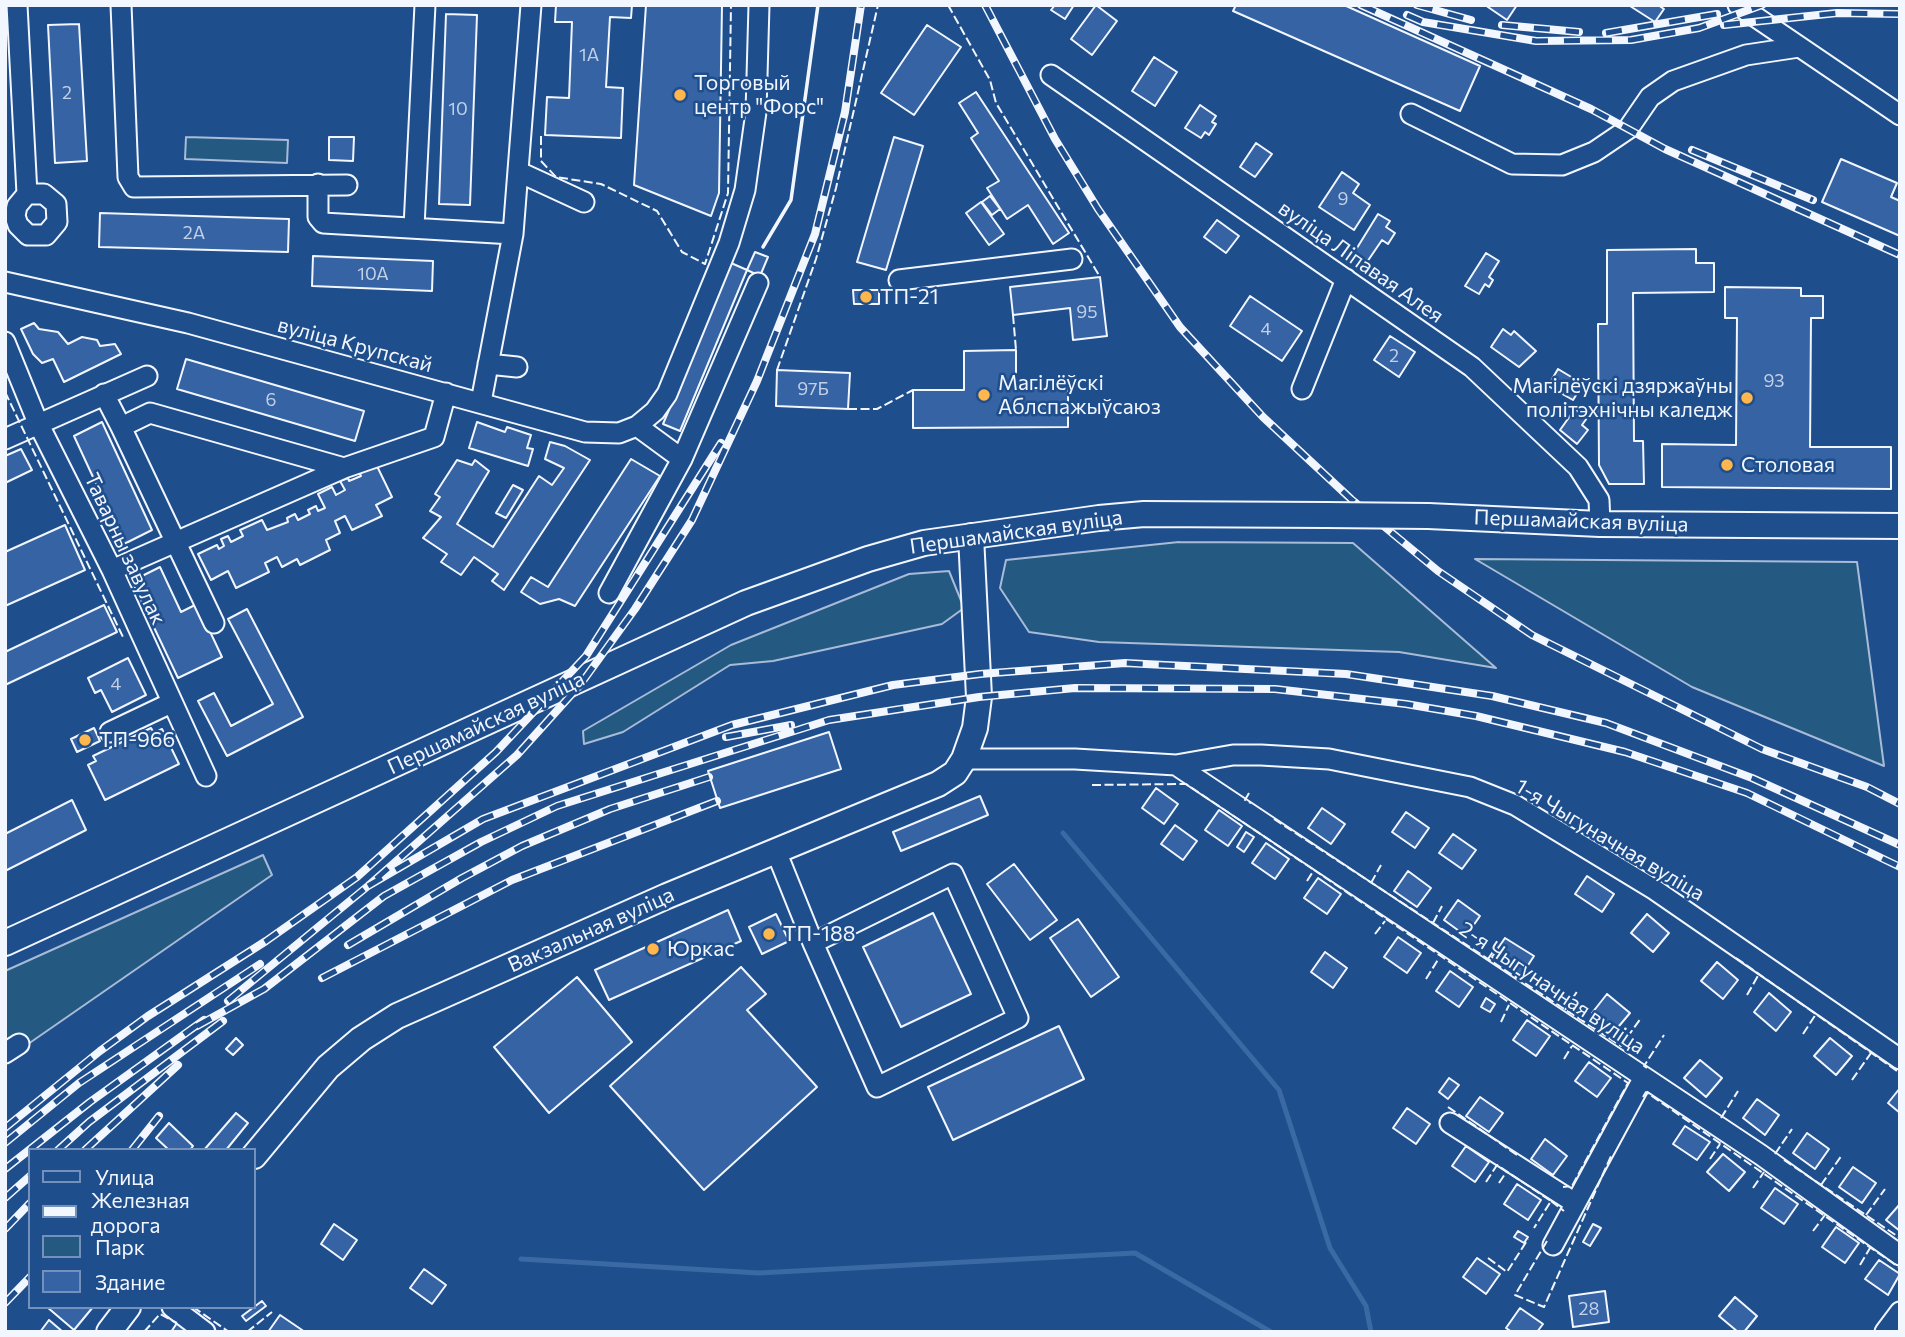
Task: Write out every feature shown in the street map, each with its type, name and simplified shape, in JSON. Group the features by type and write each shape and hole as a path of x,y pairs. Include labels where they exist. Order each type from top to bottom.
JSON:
{"main road":[{"name":"Першамайская вуліца","path":"5,943 746,603 868,558 924,543 1144,514 1428,516 1600,524 1900,526"},
{"name":"Вакзальная вуліца","path":"256,1154 328,1067 377,1028 667,896 938,784 955,773 964,759 975,728 980,674 971,536"},
{"path":"109,1332 126,1309"}],"street":[{"path":"17,5 27,194"},
{"path":"121,5 128,177 134,187 347,185"},
{"path":"414,228 425,5"},
{"path":"481,402 513,234 531,5"},
{"path":"682,459 637,426 655,411 667,394 729,243 745,190 756,112 759,5"},
{"path":"1738,5 1900,115"},
{"path":"1411,114 1512,164 1562,165 1594,152 1629,130 1650,97 1673,80 1746,55 1799,47"},
{"name":"вуліца Ліпавая Алея","path":"1051,75 1472,367 1578,467 1599,500 1600,524"},
{"path":"519,172 584,202"},
{"path":"318,184 318,217 323,223 513,234"},
{"path":"899,279 1072,259"},
{"path":"1302,388 1346,279"},
{"name":"вуліца Крупскай","path":"5,282 188,323 604,435 637,426"},
{"path":"609,593 682,459 758,284"},
{"name":"Таварны завулак","path":"5,342 38,423 112,570 206,776"},
{"path":"488,364 517,367"},
{"path":"5,439 147,376"},
{"path":"112,570 344,468 434,437 446,393"},
{"path":"104,394 214,623"},
{"path":"121,426 150,414 344,468"},
{"path":"110,732 171,703"},
{"name":"1-я Чыгуначная вуліца","path":"1176,765 1233,755 1329,759 1470,787 1515,805 1655,890 1900,1059"},
{"path":"964,759 1075,759 1176,765"},
{"name":"2-я Чыгуначная вуліца","path":"1176,765 1644,1077 1900,1255"},
{"path":"776,851 813,943 877,1087 1017,1018 953,874 813,943"},
{"path":"1553,1245 1644,1077"},
{"path":"1450,1124 1575,1203"},
{"path":"175,1309 205,1332"},
{"path":"1885,1332 1900,1312"}],"green space":[{"path":"186,137 288,140 287,163 185,159"},
{"path":"1179,542 1353,543 1496,668 1399,652 1099,642 1029,632 1000,588 1006,560"},
{"path":"1475,559 1857,562 1884,766 1692,687"},
{"path":"949,571 964,608 942,624 773,661 730,665 623,732 584,744 583,731 731,645 909,574"},
{"path":"263,855 272,875 5,1060 5,971"}],"building":[{"path":"556,5 632,5 631,18 610,17 606,87 623,88 621,138 545,135 547,97 569,98 572,22 555,22"},
{"name":"Торговый центр \"Форс\"","path":"646,5 722,5 719,193 711,216 634,185"},
{"path":"1055,5 1074,5 1065,19 1051,10"},
{"path":"1096,5 1117,21 1092,55 1071,39"},
{"path":"1236,5 1344,5 1480,66 1460,111 1233,11"},
{"path":"1485,5 1517,5 1507,20"},
{"path":"1658,5 1664,9 1655,22 1630,6"},
{"path":"446,14 477,15 470,205 439,204"},
{"path":"79,24 87,161 55,163 48,25"},
{"path":"927,25 961,47 914,115 881,93"},
{"path":"1154,57 1177,72 1155,106 1132,91"},
{"path":"976,92 1069,233 1053,244 1028,205 1007,219 987,188 999,181 971,138 978,133 959,103"},
{"path":"1200,105 1216,116 1212,122 1216,124 1209,135 1205,132 1201,138 1185,128"},
{"path":"329,137 354,137 353,161 329,160"},
{"path":"894,137 923,146 886,270 857,262"},
{"path":"1256,143 1272,154 1255,177 1240,167"},
{"path":"1841,159 1897,183 1891,197 1900,201 1900,236 1822,202"},
{"path":"1342,172 1359,184 1353,193 1370,205 1354,230 1319,207"},
{"path":"990,196 1000,209 992,215 982,202"},
{"path":"981,202 1004,234 989,245 966,213"},
{"path":"100,213 289,219 288,252 99,247"},
{"path":"1378,214 1390,221 1386,227 1395,233 1388,244 1382,240 1365,265 1352,256"},
{"path":"1217,220 1239,236 1226,253 1204,237"},
{"path":"1696,249 1696,263 1714,263 1714,292 1633,293 1634,441 1643,441 1644,484 1609,484 1599,465 1598,324 1607,324 1607,250"},
{"path":"755,252 768,257 760,276 747,270"},
{"path":"1486,253 1499,261 1489,277 1493,280 1489,287 1485,284 1479,294 1465,286"},
{"path":"313,256 433,261 432,291 312,286"},
{"path":"731,263 747,270 680,431 663,424"},
{"path":"1100,277 1107,336 1073,340 1070,308 1013,315 1010,287"},
{"path":"1725,287 1801,288 1801,296 1823,296 1823,318 1811,318 1810,447 1891,447 1891,489 1662,487 1662,444 1736,445 1737,318 1725,318"},
{"name":"ТП-21","path":"853,290 879,290 879,304 854,304"},
{"path":"1250,296 1302,331 1282,361 1230,326"},
{"path":"34,323 39,329 58,332 68,344 82,337 97,340 100,346 115,344 121,354 64,382 53,359 42,363 33,354 21,329"},
{"path":"1503,329 1511,335 1514,331 1536,351 1519,367 1491,347"},
{"path":"1390,336 1415,352 1399,377 1374,360"},
{"path":"1016,350 1016,388 1068,388 1068,427 913,428 913,390 964,390 964,351"},
{"path":"186,359 364,411 355,441 177,389"},
{"path":"1558,369 1583,384 1573,400 1548,386"},
{"path":"777,370 850,373 848,409 776,406"},
{"path":"1575,409 1587,418 1582,425 1588,430 1577,444 1560,430"},
{"path":"102,422 152,530 124,544 74,436"},
{"path":"477,422 505,432 507,427 531,435 527,448 533,449 528,466 469,448"},
{"path":"550,442 565,446 590,460 504,590 492,581 498,574 474,557 461,575 441,562 447,554 423,538 441,517 430,511 440,497 435,494 457,460 472,465 475,460 489,471 457,524 493,547 539,476 552,485 564,468 545,459"},
{"path":"21,449 32,470 5,483 5,456"},
{"path":"631,459 660,476 575,606 559,599 540,604 521,592 531,577 548,587"},
{"path":"375,462 392,497 376,505 382,516 352,530 345,516 335,521 340,533 326,540 330,550 300,565 297,559 282,567 277,557 265,563 269,572 236,588 228,571 211,580 198,554 217,545 219,549 224,546 221,539 228,536 231,542 243,536 240,530 262,520 267,530 288,522 287,518 295,514 298,520 310,514 308,510 316,506 318,511 325,508 318,494 332,487 336,495 345,490 340,481 361,476 358,470"},
{"path":"513,485 523,490 506,518 496,513"},
{"path":"65,525 85,570 5,606 5,552"},
{"path":"160,567 181,612 197,604 222,657 178,678 132,581"},
{"path":"104,605 117,632 5,685 5,652"},
{"path":"247,609 303,717 227,756 198,701 214,693 231,726 273,704 228,619"},
{"path":"128,658 146,695 112,712 101,690 95,693 88,678"},
{"name":"ТП-966","path":"94,728 100,741 77,752 71,739"},
{"path":"151,728 154,733 162,729 179,764 105,800 88,765 96,761 93,756"},
{"path":"829,732 841,769 720,808 708,771"},
{"path":"1156,788 1178,804 1164,824 1142,808"},
{"path":"980,796 988,815 901,851 893,832"},
{"path":"72,800 86,830 5,871 5,834"},
{"path":"1322,808 1345,824 1331,844 1308,828"},
{"path":"1219,810 1242,826 1228,846 1205,830"},
{"path":"1406,812 1429,828 1415,848 1392,832"},
{"path":"1175,825 1197,841 1183,860 1161,844"},
{"path":"1246,832 1254,837 1244,852 1237,847"},
{"path":"1453,834 1476,850 1462,869 1439,853"},
{"path":"1266,843 1289,859 1275,879 1252,863"},
{"path":"1014,864 1057,920 1030,940 987,884"},
{"path":"1408,871 1431,888 1417,907 1394,891"},
{"path":"1587,876 1614,894 1602,912 1575,894"},
{"path":"1318,878 1341,894 1327,914 1304,898"},
{"path":"1458,900 1480,916 1466,936 1444,920"},
{"path":"728,910 741,941 609,1000 595,970"},
{"path":"933,913 971,994 901,1027 863,947"},
{"name":"ТП-188","path":"776,914 789,941 762,954 749,927"},
{"path":"1647,914 1669,933 1653,952 1631,933"},
{"path":"1078,919 1119,977 1091,997 1050,938"},
{"path":"1398,937 1421,953 1407,973 1384,957"},
{"path":"1505,938 1534,956 1521,976 1492,957"},
{"path":"1325,952 1347,968 1333,988 1311,972"},
{"path":"1717,962 1738,980 1723,999 1701,981"},
{"path":"741,967 766,994 747,1010 817,1087 704,1190 610,1086"},
{"path":"1450,971 1473,987 1459,1007 1436,991"},
{"path":"577,977 632,1042 549,1113 494,1047"},
{"path":"1769,993 1791,1012 1776,1031 1754,1012"},
{"path":"1607,994 1630,1013 1614,1032 1592,1013"},
{"path":"1486,998 1495,1004 1490,1012 1481,1007"},
{"path":"1527,1020 1550,1036 1536,1056 1513,1040"},
{"path":"1059,1026 1084,1079 953,1140 928,1087"},
{"path":"236,1038 243,1045 233,1055 226,1049"},
{"path":"1830,1038 1852,1056 1836,1075 1814,1056"},
{"path":"1700,1060 1722,1078 1706,1097 1684,1078"},
{"path":"1589,1062 1611,1078 1597,1097 1575,1081"},
{"path":"1449,1078 1459,1085 1448,1099 1439,1092"},
{"path":"1900,1088 1900,1113 1888,1103"},
{"path":"1480,1097 1503,1113 1489,1132 1466,1116"},
{"path":"1757,1099 1779,1115 1765,1135 1743,1118"},
{"path":"1407,1108 1430,1124 1416,1144 1393,1128"},
{"path":"236,1113 248,1123 228,1148 206,1148"},
{"path":"169,1123 193,1146 167,1148 156,1138"},
{"path":"1685,1126 1710,1142 1697,1160 1673,1144"},
{"path":"1807,1133 1829,1149 1815,1169 1793,1153"},
{"path":"1545,1139 1567,1156 1553,1175 1531,1159"},
{"path":"1466,1146 1489,1162 1475,1182 1452,1166"},
{"path":"1723,1154 1745,1172 1729,1191 1707,1172"},
{"path":"1853,1167 1876,1183 1862,1203 1839,1187"},
{"path":"1517,1184 1541,1200 1528,1220 1504,1204"},
{"path":"1775,1188 1798,1204 1784,1224 1761,1208"},
{"path":"1900,1204 1900,1231 1886,1220"},
{"path":"334,1224 357,1240 343,1260 321,1244"},
{"path":"1593,1224 1601,1228 1590,1246 1583,1242"},
{"path":"1836,1227 1859,1243 1845,1263 1822,1247"},
{"path":"1518,1231 1528,1237 1524,1243 1514,1237"},
{"path":"1477,1258 1500,1274 1486,1294 1463,1277"},
{"path":"1879,1260 1900,1274 1888,1295 1865,1279"},
{"path":"424,1269 446,1285 432,1304 410,1288"},
{"path":"1605,1291 1609,1322 1573,1327 1569,1296"},
{"path":"1735,1297 1757,1316 1744,1332 1738,1332 1719,1316"},
{"path":"262,1301 266,1306 246,1321 242,1316 256,1309"},
{"path":"1520,1308 1543,1324 1537,1332 1512,1332 1506,1328"},
{"path":"49,1309 91,1309 74,1330"},
{"path":"280,1315 305,1332 268,1332"},
{"path":"49,1320 63,1332 40,1332"},
{"path":"177,1323 190,1332 171,1332"}],"waterway":[{"path":"1063,833 1279,1090 1330,1248 1366,1306 1371,1332"},
{"path":"521,1259 759,1273 1135,1253 1271,1332"}],"railway":[{"path":"228,1001 368,886 517,755 580,685 635,609 692,520 757,381 815,234 845,112 861,5"},
{"path":"985,5 1055,139 1098,209 1180,327 1263,417 1351,499 1438,571 1532,635 1762,749 1867,787 1900,804"},
{"path":"1361,5 1591,109 1665,149 1900,255"},
{"path":"1417,5 1471,20"},
{"path":"1407,15 1423,22 1536,41 1631,40 1699,28 1762,5"},
{"path":"1724,25 1837,13 1900,14"},
{"path":"1606,33 1717,14"},
{"path":"1502,25 1579,32"},
{"path":"1692,150 1813,200"},
{"path":"5,1128 148,1016 266,941 357,877 496,752 586,656 721,443"},
{"path":"368,886 483,819 732,725 893,685 980,674 1125,663 1346,674 1492,696 1606,723 1752,778 1900,845"},
{"path":"197,1026 264,989 384,896 481,842 557,806 829,720 979,697 1075,688 1275,689 1406,704 1476,716 1625,752 1747,793 1900,867"},
{"path":"726,737 791,725"},
{"path":"348,945 522,846 610,809 709,777"},
{"path":"322,978 512,880 717,801"},
{"path":"5,1143 79,1083 260,964"},
{"path":"32,1148 90,1102 204,1020"},
{"path":"60,1148 89,1122 223,1021"},
{"path":"87,1148 178,1065"},
{"path":"134,1148 159,1116"},
{"path":"5,1169 28,1151"},
{"path":"5,1198 28,1178"},
{"path":"5,1229 28,1205"},
{"path":"5,1303 28,1279"}],"fence":[{"path":"541,136 541,161 556,177 601,184 657,211 682,252 705,264 728,193 731,5"},
{"path":"777,370 816,259 836,188 878,5"},
{"path":"948,5 990,80 996,103 1100,277"},
{"path":"1013,315 1016,350"},
{"path":"848,409 877,409 913,390"},
{"path":"5,392 123,637"},
{"path":"1092,785 1186,784 1314,870"},
{"path":"1249,793 1245,800 1251,803"},
{"path":"1274,819 1621,1046 1641,1018"},
{"path":"1371,883 1381,865"},
{"path":"1307,881 1314,870 1628,1083 1572,1186 1563,1187"},
{"path":"1433,923 1442,906"},
{"path":"1375,934 1385,921"},
{"path":"1488,959 1499,943"},
{"path":"1426,979 1439,958"},
{"path":"1736,958 1900,1073"},
{"path":"1747,995 1759,974"},
{"path":"1565,1010 1578,990"},
{"path":"1501,1022 1509,1005"},
{"path":"1803,1034 1816,1014"},
{"path":"1647,1068 1644,1066 1664,1035"},
{"path":"1564,1059 1572,1046"},
{"path":"1852,1080 1871,1053"},
{"path":"1721,1118 1738,1091"},
{"path":"1643,1097 1646,1092 1900,1268"},
{"path":"1448,1107 1517,1155"},
{"path":"1775,1154 1792,1129"},
{"path":"1710,1159 1720,1144"},
{"path":"1821,1185 1842,1155"},
{"path":"1547,1241 1515,1295 1544,1307 1611,1156"},
{"path":"1784,1160 1900,1238"},
{"path":"1486,1182 1497,1165 1551,1201 1534,1228"},
{"path":"1499,1183 1507,1171"},
{"path":"1753,1188 1764,1172"},
{"path":"1866,1215 1885,1189"},
{"path":"1551,1201 1564,1211"},
{"path":"1813,1231 1825,1215"},
{"path":"1488,1258 1507,1272 1528,1239"},
{"path":"1860,1265 1870,1248"},
{"path":"196,1309 229,1332"},
{"path":"247,1332 272,1312"},
{"path":"144,1332 160,1314 177,1323"}],"wall":[{"path":"763,247 791,200 818,5"}],"place":[{"name":"Торговый центр \"Форс\"","path":"680,95"},
{"name":"ТП-21","path":"866,297"},
{"name":"Магілёўскі Аблспажыўсаюз","path":"984,395"},
{"name":"Магілёўскі дзяржаўны політэхнічны каледж","path":"1747,398"},
{"name":"Столовая","path":"1727,465"},
{"name":"ТП-966","path":"85,740"},
{"name":"ТП-188","path":"769,934"},
{"name":"Юркас","path":"653,949"}]}
